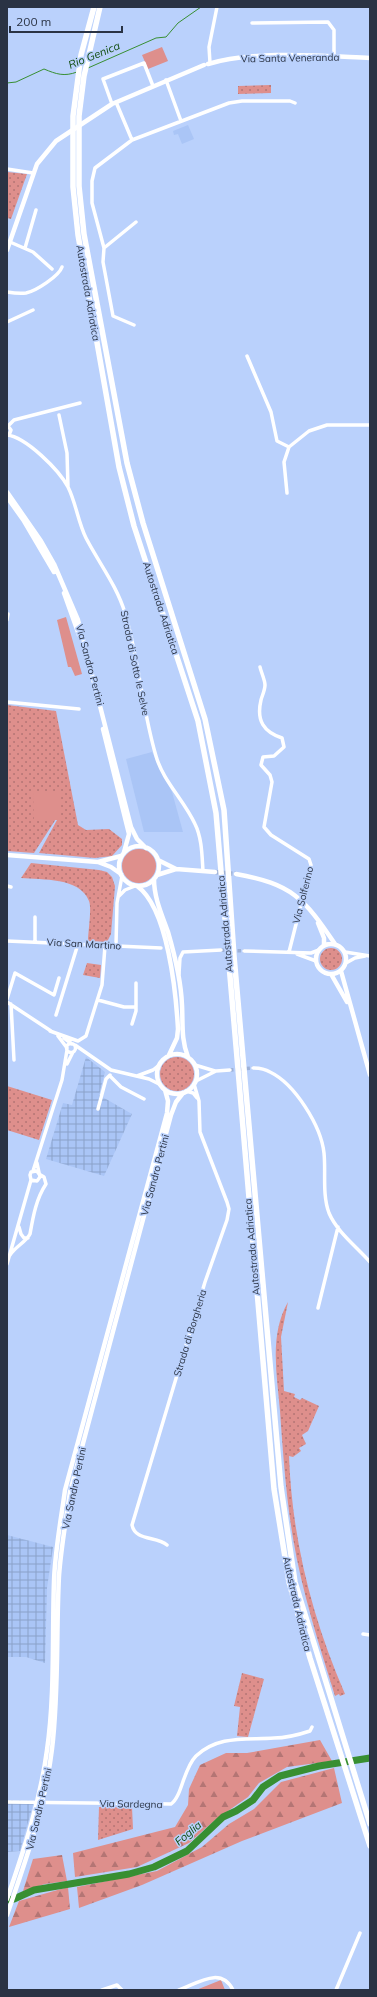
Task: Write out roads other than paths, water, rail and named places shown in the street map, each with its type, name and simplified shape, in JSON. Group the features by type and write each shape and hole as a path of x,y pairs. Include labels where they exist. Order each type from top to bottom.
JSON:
{"highway":[{"name":"Autostrada Adriatica","path":"94,7 81,55 75,95 73,187 78,235 119,467 134,526 198,721 216,813 274,1490 289,1582 310,1658 332,1715"},
{"name":"Autostrada Adriatica","path":"100,7 88,57 75,143 84,234 127,463 143,523 205,719 224,810 234,956 281,1487 295,1582 332,1715 363,1811 370,1846"},
{"name":"Autostrada Adriatica","path":"363,1811 370,1824"}],"main road":[{"name":"Via Santa Veneranda","path":"7,250 41,157 56,141 114,103 207,64 259,57 334,56 370,58"},
{"name":"Via Sandro Pertini","path":"7,492 41,541 56,569 78,620 131,827 137,839 156,855 158,860 176,869"},
{"name":"Via Sandro Pertini","path":"7,497 48,560 73,618 88,670 129,834 124,852 121,856"},
{"path":"124,852 136,847 146,848"},
{"path":"7,855 98,862 121,856 122,875"},
{"path":"158,860 156,898 172,948 182,1004 183,1046 197,1070 195,1082"},
{"path":"98,862 122,875 126,881 145,893 155,910 167,949 172,973 178,1029 177,1038 169,1055 158,1066 157,1078 159,1084 165,1090 177,1094 185,1092"},
{"path":"136,886 148,884 156,877 176,869 215,872"},
{"path":"236,874 272,883 301,899 335,944 345,952 346,963 341,971 331,974"},
{"path":"316,918 324,938 324,945"},
{"path":"335,944 324,945 319,950 316,961 321,970 331,974 341,989 353,1016"},
{"path":"341,971 370,1076"},
{"path":"169,1055 175,1054 188,1056"},
{"name":"Via Sandro Pertini","path":"7,1915 32,1842 55,1722 59,1576 70,1492 173,1109 185,1092 195,1082"},
{"name":"Via Sandro Pertini","path":"7,1899 42,1794 50,1723 54,1578 65,1490 167,1112 168,1101 165,1090"}],"street":[{"path":"207,64 217,7"},
{"path":"252,23 328,22 334,30 334,56"},
{"path":"132,140 103,79 144,63 153,86"},
{"path":"166,80 181,121"},
{"path":"134,325 113,316 103,262 104,248 92,203 93,173 99,164 132,140 234,102 290,101 295,103"},
{"path":"7,169 34,173"},
{"path":"25,248 36,210"},
{"path":"104,248 136,222"},
{"path":"10,242 25,248 43,259 52,269"},
{"path":"7,292 27,293 53,278 60,272 62,267"},
{"path":"7,322 33,310"},
{"path":"247,356 271,412 277,441 289,447"},
{"name":"Strada di Sotto le Selve","path":"80,403 14,420 8,426 11,430 8,435 17,438 32,448 64,480 82,530 121,602 136,658 156,756 171,786 196,825 200,842 203,871"},
{"path":"59,415 67,453 68,488"},
{"path":"287,493 284,462 289,447 309,431 327,425 370,425"},
{"path":"64,480 68,471"},
{"name":"Via Solferino","path":"260,667 265,685 260,702 260,713 263,728 272,735 282,738 284,747 274,756 263,757 261,765 270,775 272,782 264,827 271,835 296,849 311,862 301,899 290,952"},
{"path":"7,702 79,709"},
{"path":"116,945 118,897 122,875"},
{"path":"118,897 126,890 136,886"},
{"path":"35,917 35,942"},
{"name":"Via San Martino","path":"7,941 161,948"},
{"path":"56,1015 78,944"},
{"path":"50,1031 78,1041 86,1036 98,1000 103,975 105,946"},
{"path":"178,977 180,954 187,950 221,950"},
{"path":"244,951 311,953 319,950"},
{"path":"290,952 316,961"},
{"path":"345,952 369,956"},
{"path":"346,963 355,958 369,956"},
{"path":"14,1060 8,1002 15,973 54,996 59,978"},
{"path":"132,1024 136,1007 136,983"},
{"path":"98,1000 124,1007 136,1007"},
{"path":"8,1002 50,1031 73,1044 112,1070 159,1084"},
{"path":"58,1036 69,1052 85,1052"},
{"path":"7,1264 29,1192 31,1180 30,1175 37,1162 64,1069 68,1045 73,1044"},
{"path":"64,1069 74,1051 73,1044"},
{"path":"195,1065 216,1071 230,1070"},
{"path":"136,1076 149,1072 158,1066"},
{"path":"253,1068 266,1070 279,1078 315,1121 324,1154 326,1199 329,1212 338,1227 370,1262"},
{"path":"98,1110 106,1079 110,1076 112,1070"},
{"path":"195,1082 216,1071"},
{"path":"110,1076 121,1087 144,1099"},
{"name":"Strada di Borgheria","path":"167,1545 163,1542 138,1535 133,1531 132,1525 205,1282 228,1214 227,1202 200,1132 199,1101 195,1082"},
{"path":"185,1092 192,1093 199,1101"},
{"path":"29,1192 37,1181 39,1174 37,1162"},
{"path":"10,1255 16,1246 28,1238 36,1206 46,1180 33,1171"},
{"path":"31,1180 41,1181 44,1187"},
{"path":"19,1225 21,1234 24,1238 28,1238"},
{"path":"318,1308 338,1227"},
{"path":"362,1634 370,1635"},
{"name":"Via Sardegna","path":"7,1802 171,1804 177,1799 188,1766 195,1757 210,1745 234,1739 291,1737 310,1731 312,1727"},
{"path":"336,1990 360,1933"},
{"path":"180,1990 217,1976 227,1980 233,1990"},
{"path":"102,1990 117,1985 122,1990"}],"waterway":[{"name":"Rio Genica","path":"88,68 156,38 166,37 178,23 201,7"},
{"name":"Rio Genica","path":"7,83 16,82 44,69 60,74 77,72"},
{"name":"Foglia","path":"7,1900 14,1899 34,1890 129,1874 154,1867 187,1851 223,1817 253,1800 263,1787 280,1776 319,1766 370,1758"}],"tunnel":[{"path":"215,872 236,874"},
{"path":"221,950 244,951"},
{"path":"230,1070 253,1068"}]}
